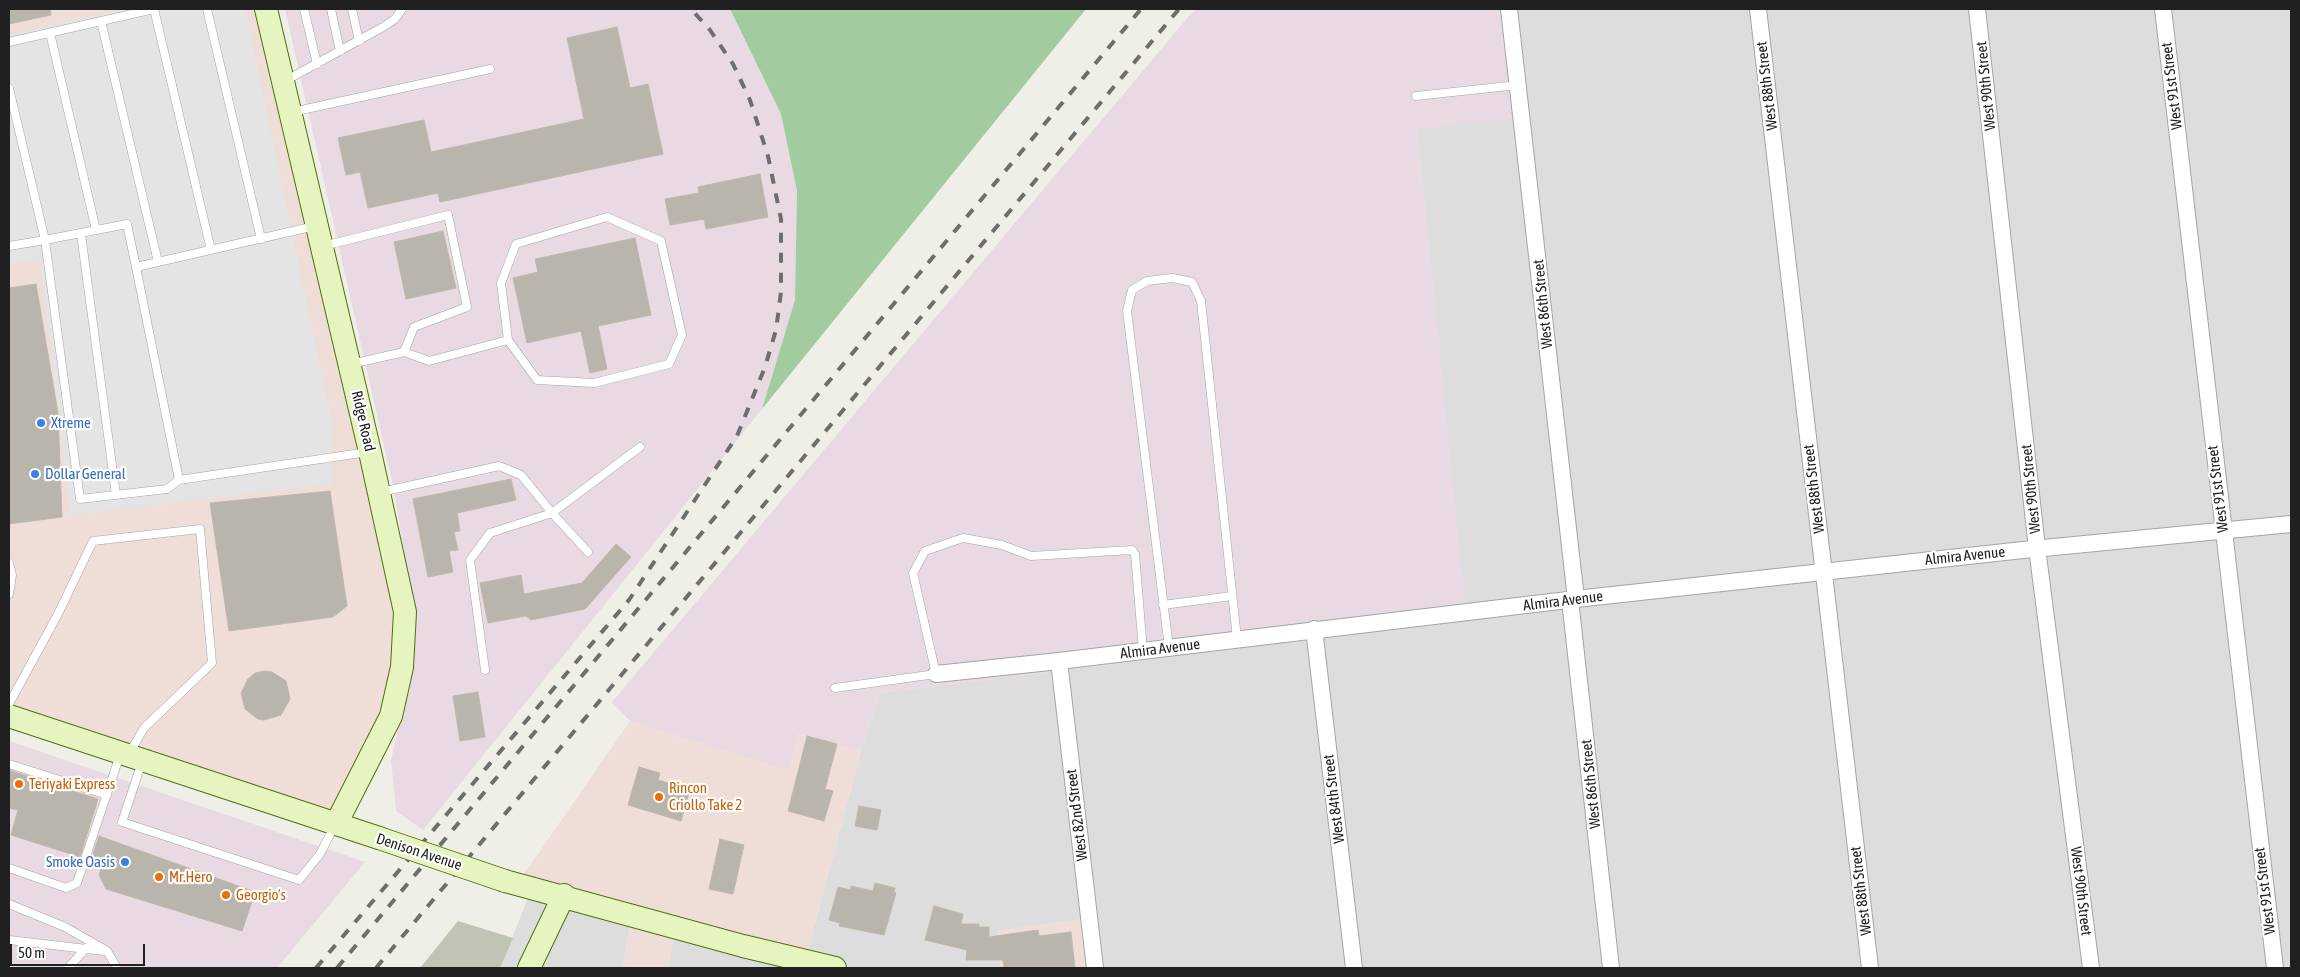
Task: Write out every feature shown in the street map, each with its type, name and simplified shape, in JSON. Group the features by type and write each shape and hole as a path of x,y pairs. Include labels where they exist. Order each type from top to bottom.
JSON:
{"main road":[{"name":"Ridge Road","path":"266,9 370,452 405,612 402,667 390,716 336,824"},
{"name":"Denison Avenue","path":"9,716 506,880 743,946 835,968"},
{"path":"529,968 564,895"}],"street":[{"name":"West 86th Street","path":"1509,9 1612,968"},
{"name":"West 88th Street","path":"1758,9 1870,968"},
{"name":"West 90th Street","path":"1977,9 2037,548 2090,968"},
{"name":"West 91st Street","path":"2163,9 2275,968"},
{"name":"Almira Avenue","path":"936,674 1573,599 2037,548 2291,524"},
{"name":"West 84th Street","path":"1314,629 1354,968"},
{"name":"West 82nd Street","path":"1059,661 1095,968"}],"lane":[{"path":"9,42 154,9 211,250"},
{"path":"207,9 261,239"},
{"path":"304,9 316,64"},
{"path":"331,9 340,51"},
{"path":"352,9 359,41"},
{"path":"283,82 359,41 395,19 402,9"},
{"path":"101,21 158,262"},
{"path":"50,33 96,230"},
{"path":"290,113 490,70"},
{"path":"1416,96 1518,86"},
{"path":"9,88 45,240 80,500 167,490 179,480 370,452"},
{"path":"136,267 261,239 319,236 448,215 467,307 414,327 404,352"},
{"path":"607,217 661,241 682,335 669,364 594,383 537,380 508,340 500,283 516,244 607,217"},
{"path":"9,246 127,224 179,480"},
{"path":"81,234 116,495"},
{"path":"1169,648 1127,311 1132,290 1147,281 1172,278 1192,282 1201,301 1236,639"},
{"path":"349,364 404,352 429,361 508,340"},
{"path":"486,670 470,560 490,533 552,513 640,447"},
{"path":"379,493 500,466 521,476 588,552"},
{"path":"9,704 58,614 93,541 200,529 212,663 144,728 131,756 107,795 77,883 66,888 9,868"},
{"path":"936,674 913,573 925,551 963,538 1002,545 1031,556 1132,550 1135,554 1143,651"},
{"path":"9,563 12,575 9,594"},
{"path":"1163,604 1232,596"},
{"name":"Almira Avenue","path":"835,688 936,674"},
{"path":"131,756 122,822 299,880 320,854 336,824"},
{"path":"9,764 107,795"},
{"path":"9,904 65,926 106,951 116,968"},
{"path":"10,942 106,951"},
{"path":"68,968 86,948"}],"shaded area":[{"path":"9,9 266,9 371,455 402,667 336,824 9,716"},
{"path":"123,9 245,9 332,424 331,484 71,515 40,260 9,263 9,35"},
{"path":"285,9 730,9 781,114 797,191 795,300 762,409 423,830 396,811 391,760 413,666 413,607 394,490"},
{"path":"1195,9 1502,9 1513,119 1417,130 1467,620 880,693 861,751 799,733 788,771 630,721 612,702"},
{"path":"1502,9 2291,9 2291,968 1087,968 997,930 1001,968 803,968 861,751 880,693 1466,620 1417,130"},
{"path":"630,721 788,771 799,733 861,751 803,968 785,968 674,938 668,968 623,968 630,926 511,893"},
{"path":"9,741 365,862 277,968 9,968"},
{"path":"528,898 630,926 623,968 500,968"},
{"path":"1082,919 1087,968 1001,968 997,930"},
{"path":"458,921 513,938 500,968 420,968"},
{"path":"673,938 785,968 668,968"}],"green space":[{"path":"730,9 1086,9 762,409 795,300 797,191 781,114"}],"building":[{"path":"9,9 50,9 51,15 9,24"},
{"path":"617,27 630,88 648,84 663,154 440,202 438,193 368,208 360,172 346,175 338,138 424,120 431,152 584,119 567,38"},
{"path":"760,174 768,217 706,229 704,219 670,225 665,199 699,193 698,187"},
{"path":"443,231 456,288 406,299 394,242"},
{"path":"635,238 651,315 598,326 607,369 590,373 581,331 527,343 513,278 538,272 535,259"},
{"path":"36,284 58,413 62,517 9,524 9,288"},
{"path":"511,479 516,500 457,513 460,531 454,532 458,550 449,551 453,572 428,577 413,499"},
{"path":"330,491 347,606 333,617 229,631 210,503"},
{"path":"616,544 631,557 585,609 531,620 526,616 488,623 480,583 521,575 524,594 582,583"},
{"path":"272,672 286,681 290,699 281,715 264,720 258,719 245,709 241,693 248,679 255,673"},
{"path":"478,692 485,737 460,741 453,696"},
{"path":"807,736 837,744 825,789 833,791 824,821 788,811"},
{"name":"Rincon Criollo Take 2","path":"639,767 660,773 658,780 690,789 681,821 628,805"},
{"path":"9,770 98,799 80,857 11,835 18,810 9,808"},
{"path":"859,806 881,810 877,830 855,826"},
{"path":"99,836 255,892 242,931 106,889 99,875 103,864 91,860"},
{"path":"720,839 744,845 733,894 709,889"},
{"path":"875,883 895,888 894,892 896,893 884,935 839,926 840,923 829,920 838,887 851,890 851,886 873,891"},
{"path":"934,906 963,914 961,924 979,924 979,927 989,927 989,937 1038,930 1039,936 1071,932 1075,968 1004,968 1003,960 966,960 967,950 925,940"}],"railway":[{"path":"316,968 629,600 737,436 765,367 776,330 781,292 781,219 768,156 750,100 733,64 710,30 691,9"},
{"path":"337,968 1141,9"},
{"path":"376,968 1179,9"}],"place":[{"name":"Xtreme","path":"41,423"},
{"name":"Dollar General","path":"35,474"},
{"name":"Teriyaki Express","path":"19,784"},
{"name":"Rincon Criollo Take 2","path":"659,797"},
{"name":"Smoke Oasis","path":"125,862"},
{"name":"Mr.Hero","path":"159,877"},
{"name":"Georgio's","path":"226,895"}]}
